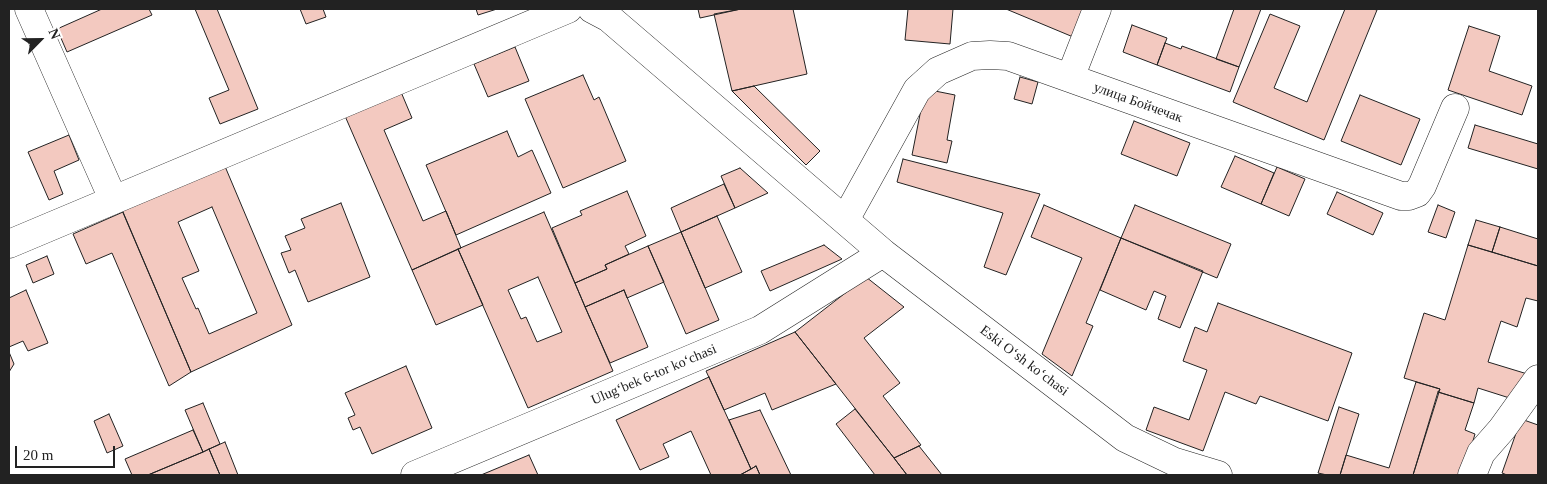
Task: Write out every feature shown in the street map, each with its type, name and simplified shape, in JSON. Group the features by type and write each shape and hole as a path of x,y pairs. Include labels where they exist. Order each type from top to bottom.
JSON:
{"street":[{"path":"28,9 113,199"},
{"path":"9,244 568,9"},
{"name":"Eski Oʻsh koʻchasi","path":"592,9 609,18 883,253 1124,438 1175,462 1218,475"},
{"path":"1070,78 1097,9"},
{"name":"улица Бойчечак","path":"845,220 917,90 938,71 972,56 1008,56 1401,196 1410,196 1417,193 1422,186 1455,108"},
{"name":"Ulug‘bek 6-tor koʻchasi","path":"415,475 760,330 883,253"},
{"path":"1472,475 1481,452 1502,429 1538,379"}],"building":[{"path":"102,9 149,9 152,15 67,52 57,29"},
{"path":"195,9 217,9 258,109 220,124 209,98 229,90"},
{"path":"300,9 323,9 326,17 306,24"},
{"path":"476,9 497,9 478,15"},
{"path":"698,9 741,9 700,18"},
{"path":"741,9 793,9 807,74 732,91 714,14"},
{"path":"908,9 953,9 950,44 905,40"},
{"path":"1006,9 1091,9 1078,39"},
{"path":"1234,9 1261,9 1239,67 1216,59"},
{"path":"1345,9 1377,10 1324,140 1233,102 1270,14 1300,26 1274,88 1307,102"},
{"path":"1132,25 1167,38 1157,65 1123,52"},
{"path":"1469,26 1500,36 1489,71 1532,86 1522,115 1448,90"},
{"path":"1165,43 1181,49 1182,46 1239,67 1230,92 1157,65"},
{"path":"515,47 529,81 488,97 474,64"},
{"path":"583,75 594,100 599,97 626,161 563,188 525,99"},
{"path":"1020,77 1038,82 1032,104 1014,99"},
{"path":"754,86 820,151 806,165 732,91"},
{"path":"925,89 955,95 947,140 952,141 947,163 912,155"},
{"path":"401,92 412,118 384,130 423,221 446,211 461,248 412,270 345,116"},
{"path":"1360,95 1420,119 1401,165 1341,141"},
{"path":"1134,121 1190,143 1177,176 1121,154"},
{"path":"1475,125 1538,144 1538,169 1468,148"},
{"path":"507,131 518,157 532,150 551,193 456,235 426,165"},
{"path":"69,135 79,160 54,171 63,194 49,200 28,152"},
{"path":"1235,156 1274,173 1261,204 1221,187"},
{"path":"903,159 1040,194 1006,275 984,267 1003,213 897,182"},
{"path":"224,164 292,325 191,372 121,208","holes":["212,207 257,313 209,334 182,278 199,271 178,222"]},
{"path":"1277,167 1305,179 1289,216 1261,204"},
{"path":"740,168 768,193 735,208 721,176"},
{"path":"724,184 735,208 681,232 671,208"},
{"path":"627,191 646,236 625,246 629,254 605,265 607,269 575,283 552,228 582,215 580,211"},
{"path":"1337,192 1383,213 1373,235 1327,214"},
{"path":"341,203 370,277 308,302 295,270 289,273 281,253 291,250 285,236 305,228 301,219"},
{"path":"1044,205 1121,238 1086,323 1093,326 1072,376 1042,354 1082,258 1031,237"},
{"path":"1135,205 1231,244 1217,278 1121,238"},
{"path":"1438,205 1455,212 1446,238 1428,232"},
{"path":"123,212 191,372 169,386 112,253 86,264 73,234"},
{"path":"544,212 613,371 528,408 458,249","holes":["538,277 562,332 537,342 526,317 521,319 508,290"]},
{"path":"717,216 742,272 705,288 681,232"},
{"path":"1476,220 1500,227 1492,252 1468,245"},
{"path":"1500,227 1538,239 1538,266 1492,252"},
{"path":"681,232 719,320 686,334 648,246"},
{"path":"1121,238 1203,271 1180,328 1158,319 1166,296 1154,291 1146,310 1100,290"},
{"path":"824,245 842,259 770,291 761,271"},
{"path":"1468,245 1538,266 1538,301 1526,298 1517,327 1501,321 1488,362 1534,376 1519,401 1478,388 1474,403 1438,392 1440,389 1404,378 1424,313 1445,320"},
{"path":"648,246 664,282 627,298 624,290 585,307 575,283 607,269 605,265"},
{"path":"458,249 483,305 436,325 412,270"},
{"path":"47,256 54,274 33,283 26,265"},
{"path":"866,277 904,307 864,338 900,383 883,396 921,445 894,458 795,332"},
{"path":"26,290 48,343 28,351 23,341 9,347 9,298"},
{"path":"624,290 648,347 610,363 585,307"},
{"path":"1218,303 1352,353 1328,421 1260,396 1256,404 1225,392 1203,451 1146,430 1154,407 1189,420 1207,370 1183,361 1195,327 1207,332"},
{"path":"795,332 836,384 772,410 765,393 724,410 706,371"},
{"path":"9,352 14,364 9,372"},
{"path":"406,366 432,428 372,454 360,427 353,430 348,418 355,415 345,393"},
{"path":"709,377 751,469 740,475 711,475 691,431 663,444 669,457 640,470 616,420"},
{"path":"1416,382 1440,389 1413,475 1340,475 1346,455 1389,468"},
{"path":"1438,392 1474,403 1465,430 1475,434 1463,475 1413,475"},
{"path":"203,403 220,444 203,452 185,410"},
{"path":"1339,407 1359,414 1340,475 1318,473"},
{"path":"855,409 907,475 875,475 836,424"},
{"path":"760,410 791,475 760,475 756,466 751,469 729,420"},
{"path":"109,414 123,446 107,453 94,421"},
{"path":"1521,419 1538,425 1538,475 1507,475 1502,473"},
{"path":"193,430 203,452 148,475 132,475 125,459"},
{"path":"225,442 238,475 220,475 209,449"},
{"path":"919,446 942,475 907,475 894,458"},
{"path":"209,449 220,475 148,475 203,452"},
{"path":"529,455 538,475 481,475"},
{"path":"756,466 760,475 740,475 751,469"}]}
